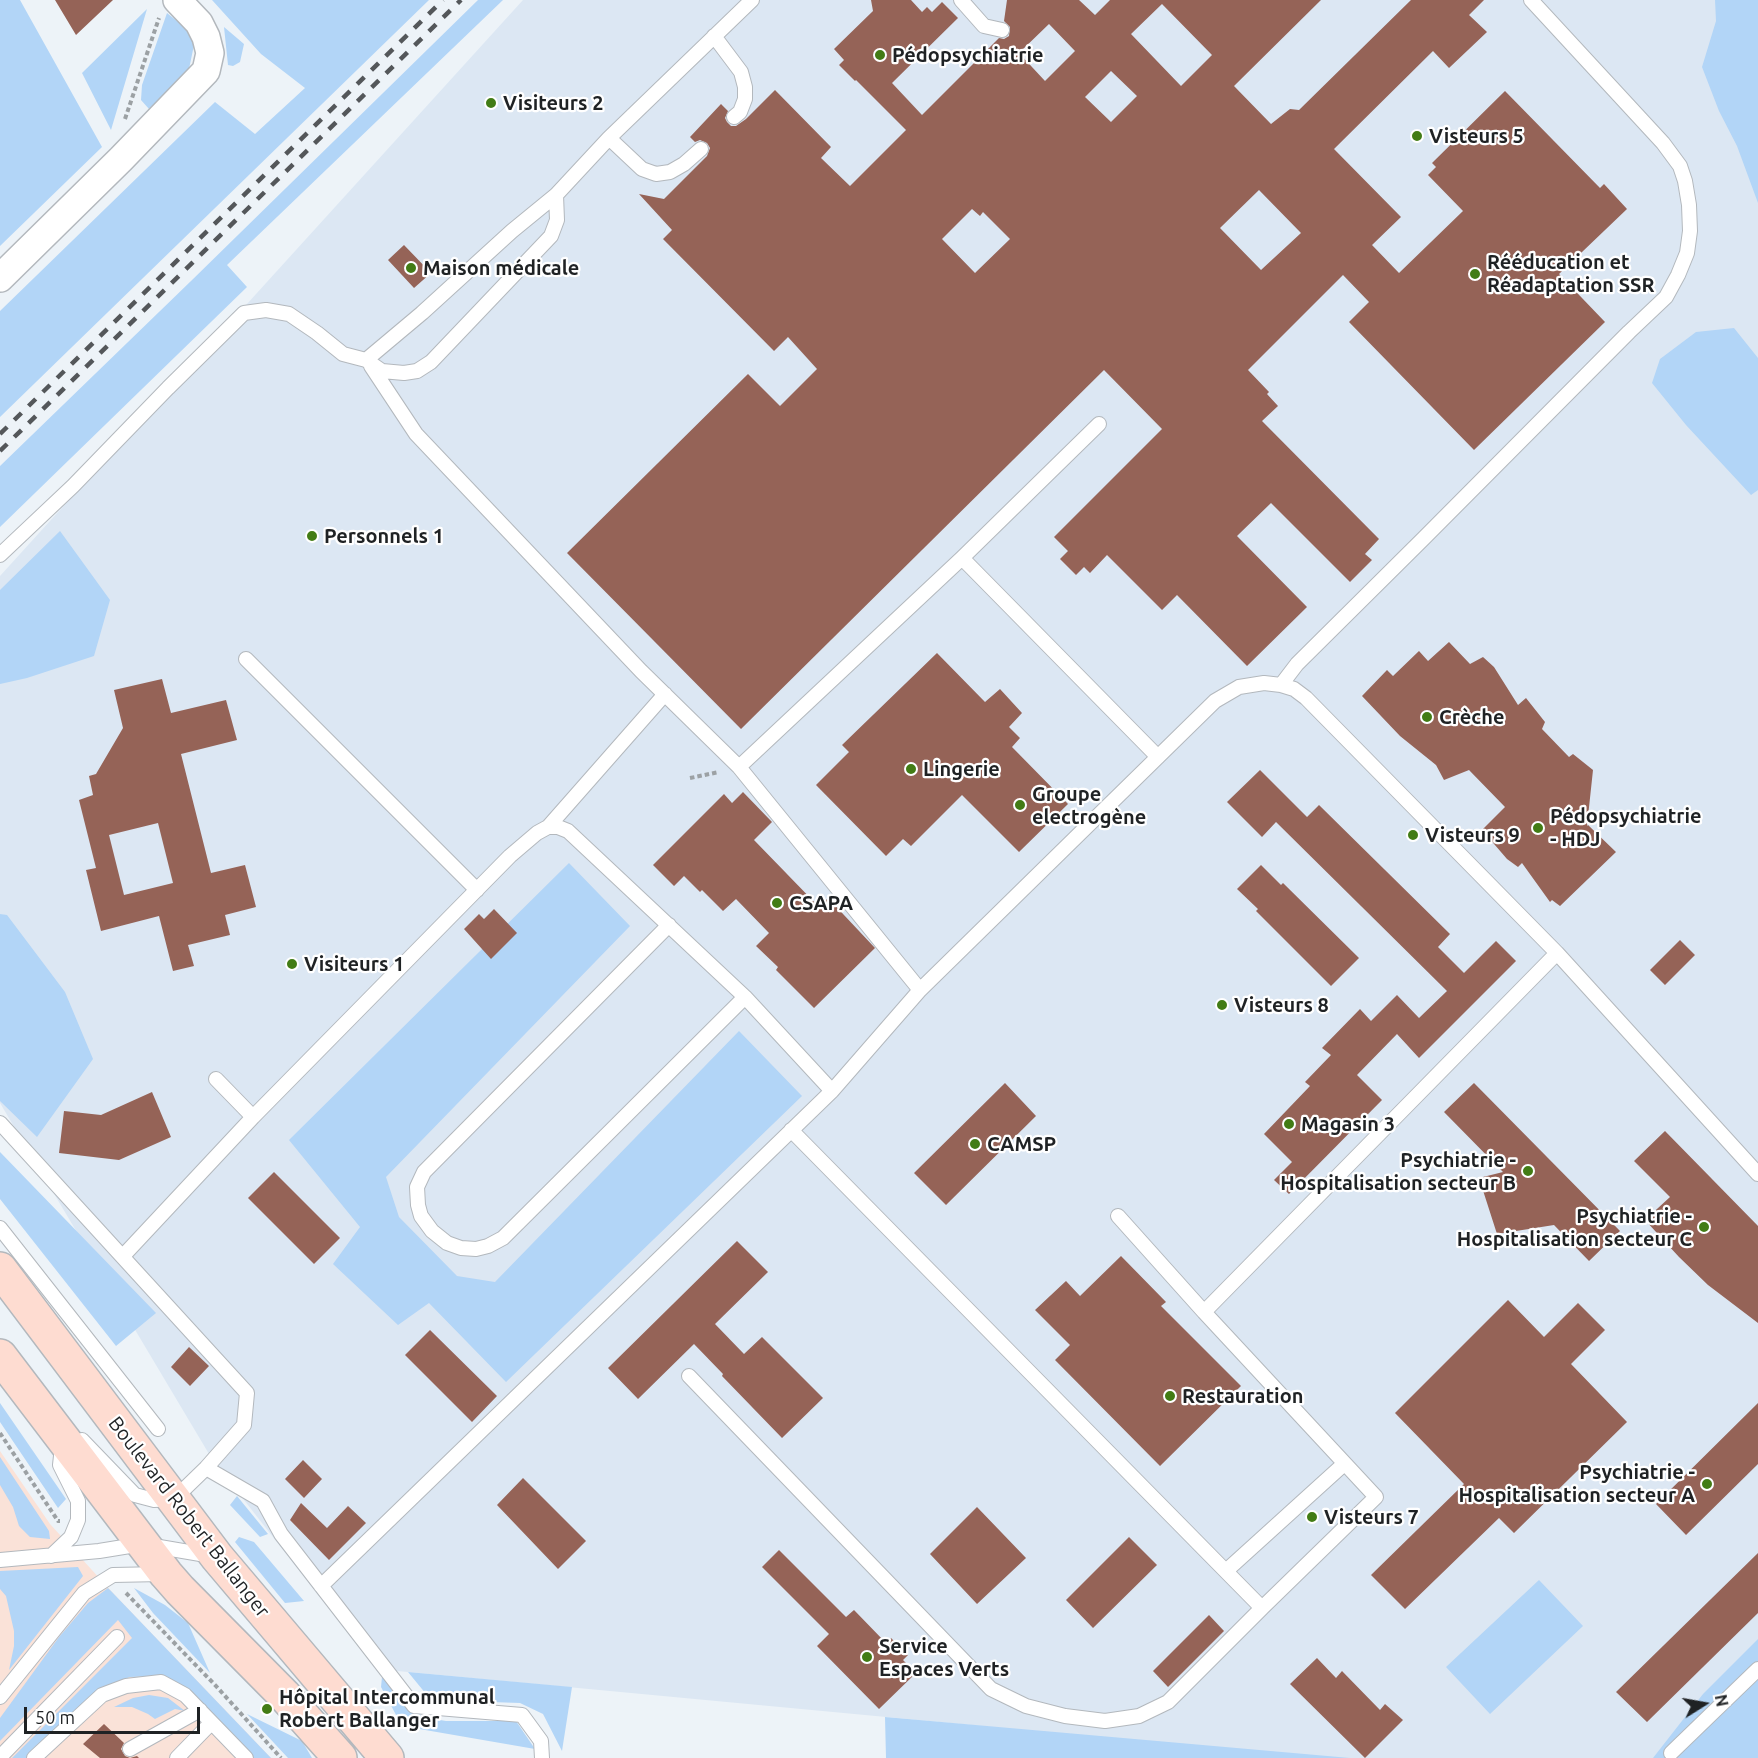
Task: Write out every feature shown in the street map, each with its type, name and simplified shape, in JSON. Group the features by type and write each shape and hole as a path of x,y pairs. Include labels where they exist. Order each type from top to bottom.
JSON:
{"main road":[{"name":"Boulevard Robert Ballanger","path":"0,1269 218,1557 387,1758"},
{"path":"0,1355 166,1574 284,1695 339,1757"}],"street":[{"path":"0,278 121,159 206,71 210,53 199,23 169,6"}],"lane":[{"path":"366,360 556,195 609,138 752,0"},
{"path":"961,0 984,26 1002,30"},
{"path":"1281,685 1297,664 1666,297 1687,254 1690,231 1689,205 1680,166 1664,143 1531,0"},
{"path":"714,36 741,72 745,87 745,99 740,112 734,117"},
{"path":"609,138 642,169 656,174 670,172 684,164 700,149"},
{"path":"0,555 73,486 244,313 266,310 289,314 343,354 366,360 382,371 404,373 417,371 431,362 551,236 558,220 556,195"},
{"path":"366,360 416,434 641,671 739,767 920,990"},
{"path":"739,767 962,558 1099,424"},
{"path":"962,558 1158,757"},
{"path":"246,659 477,890"},
{"path":"321,1586 831,1091 920,990 1215,701 1239,687 1264,683 1281,685 1294,689 1306,698 1557,953 1758,1174"},
{"path":"123,1256 253,1117 510,856 537,833 548,827 665,694"},
{"path":"548,827 558,827 568,831 669,925 745,997 831,1091"},
{"path":"669,925 424,1172 417,1187 418,1206 421,1216 432,1231 447,1243 461,1248 476,1249 503,1238 745,997"},
{"path":"1204,1312 1557,953"},
{"path":"216,1079 253,1117"},
{"path":"0,1123 247,1393 244,1425 206,1468 174,1499 154,1500 135,1495 0,1355"},
{"path":"791,1130 1262,1608"},
{"path":"690,1376 991,1689 1026,1706 1065,1716 1105,1721 1139,1716 1168,1702 1376,1497 1118,1216"},
{"path":"0,1228 158,1429"},
{"path":"51,1556 71,1537 78,1520 78,1501 60,1465 63,1439"},
{"path":"1227,1570 1344,1464"},
{"path":"206,1468 263,1501 281,1534 414,1706 522,1716 542,1741 542,1758"},
{"path":"0,1560 99,1551 142,1544 218,1557"},
{"path":"0,1697 84,1593 113,1575 166,1574"},
{"path":"0,1757 117,1637"},
{"path":"1671,1753 1758,1669"},
{"path":"34,1758 102,1695 126,1686 161,1682 185,1695 246,1758"},
{"path":"130,1749 200,1710"},
{"path":"177,1758 211,1723"}],"path":[{"path":"121,159 119,136 169,6"},
{"path":"690,778 739,767"},
{"path":"0,1433 58,1521 65,1522"},
{"path":"119,1586 216,1686 280,1758"}],"shaded area":[{"path":"0,0 20,0 102,147 0,246"},
{"path":"212,0 429,0 0,417 0,311 215,102 255,134 305,88 261,54"},
{"path":"478,0 503,0 227,265 247,287 0,527 0,466"},
{"path":"523,0 1758,0 1758,1758 1322,1758 376,1669 212,1459 0,1103 0,576"},
{"path":"1715,0 1758,0 1758,203 1737,146 1719,111 1702,67 1716,21"},
{"path":"147,9 111,130 82,73"},
{"path":"167,13 187,29 194,45 189,69 149,109 141,100 142,85"},
{"path":"224,27 244,44 240,62 233,66 228,65"},
{"path":"1734,328 1758,358 1758,490 1751,495 1686,425 1652,383 1660,359 1696,332"},
{"path":"60,531 110,600 94,656 27,678 0,684 0,590"},
{"path":"569,863 630,926 386,1177 399,1217 457,1276 495,1282 739,1031 802,1096 506,1382 429,1303 398,1325 333,1264 360,1227 289,1140"},
{"path":"0,914 7,915 65,992 93,1059 37,1137 0,1101"},
{"path":"0,1152 156,1313 116,1346 0,1199"},
{"path":"0,1403 66,1499 58,1508 0,1422"},
{"path":"0,1451 50,1524 271,1758 0,1758"},
{"path":"0,1457 49,1531 50,1539 30,1537 19,1526 13,1507 0,1485"},
{"path":"237,1496 268,1534 260,1537 230,1505"},
{"path":"239,1537 254,1542 304,1601 285,1603 235,1542"},
{"path":"78,1567 83,1576 9,1670 14,1646 14,1631 6,1596 0,1589 0,1571"},
{"path":"1539,1580 1583,1626 1490,1714 1446,1667"},
{"path":"108,1588 271,1758 254,1758 187,1688 159,1676 130,1677 102,1687 33,1758 12,1758 132,1638 118,1620 0,1741 0,1718 59,1637 88,1603"},
{"path":"134,1588 165,1605 188,1623 210,1673 153,1613"},
{"path":"1758,1639 1758,1758 1653,1758 1703,1694"},
{"path":"408,1672 572,1687 562,1751 543,1714 520,1703 431,1700"},
{"path":"382,1677 422,1717 446,1721 516,1721 535,1749 402,1726 381,1687"},
{"path":"149,1695 168,1698 185,1711 175,1709 155,1719 132,1707 114,1707 133,1698"},
{"path":"247,1714 302,1741 312,1758 288,1758"},
{"path":"885,1717 1350,1758 886,1758"}],"building":[{"path":"55,0 113,0 76,35"},
{"path":"871,0 911,0 922,12 927,7 932,12 942,2 958,18 892,83 922,115 999,38 1004,39 1009,36 1010,27 1004,21 1007,0 1079,0 1095,15 1110,0 1321,0 1234,86 1271,124 1290,109 1299,110 1411,0 1484,0 1469,15 1487,32 1449,68 1433,51 1334,149 1401,217 1372,245 1399,273 1463,211 1428,175 1436,167 1432,163 1505,91 1600,188 1604,184 1627,209 1559,274 1605,322 1474,450 1349,322 1369,302 1343,275 1248,370 1269,392 1267,394 1278,406 1262,421 1379,539 1365,554 1372,560 1350,582 1271,503 1237,536 1307,607 1247,666 1177,595 1162,610 1107,555 1090,573 1084,567 1076,575 1060,559 1068,551 1054,537 1162,429 1104,370 741,729 567,553 748,374 780,406 817,369 788,337 774,351 663,239 672,230 639,194 664,199 707,156 710,148 707,143 700,140 695,142 690,137 721,104 728,111 725,118 727,122 731,126 736,126 775,90 831,147 821,158 850,186 906,130 839,65 844,60 834,49 873,11","holes":["1162,4 1212,55 1181,86 1131,34","1049,24 1075,51 1045,81 1019,53","1111,71 1137,96 1111,122 1085,97","1259,190 1301,233 1261,270 1220,228","972,209 980,216 983,212 1010,239 975,273 942,239"]},
{"name":"Maison médicale","path":"404,245 431,273 414,288 388,260"},
{"path":"1449,642 1470,664 1483,657 1494,667 1518,705 1526,698 1545,722 1542,729 1569,757 1573,754 1593,770 1587,826 1616,852 1560,906 1552,900 1550,902 1522,863 1518,867 1507,859 1482,830 1505,807 1469,770 1444,780 1436,765 1400,736 1362,696 1387,670 1393,676 1419,651 1428,661"},
{"name":"Lingerie","path":"937,653 985,702 1000,689 1022,713 1009,727 1020,738 1012,747 1068,804 1019,852 962,795 911,846 903,839 886,856 816,785 849,752 842,745"},
{"path":"162,679 171,713 226,700 237,740 181,754 211,873 245,865 256,907 225,915 230,935 188,945 194,966 173,971 159,916 101,931 86,870 96,868 79,800 93,795 89,776 96,774 123,728 114,690","holes":["158,823 173,883 124,895 109,835"]},
{"path":"1260,770 1307,817 1319,805 1450,934 1438,947 1464,973 1496,941 1516,961 1419,1058 1397,1034 1357,1075 1382,1100 1289,1194 1274,1180 1292,1162 1264,1134 1310,1086 1305,1082 1331,1055 1322,1048 1360,1009 1371,1021 1397,995 1419,1018 1447,991 1276,822 1262,837 1227,802"},
{"name":"CSAPA","path":"743,792 772,822 754,840 819,907 828,898 875,948 814,1008 756,946 769,933 736,899 723,911 684,876 674,886 653,865 724,794 732,803"},
{"path":"1261,865 1281,885 1283,883 1359,958 1331,986 1237,889"},
{"path":"494,909 517,933 491,959 464,929 479,914 484,919"},
{"path":"1680,940 1695,955 1665,985 1650,970"},
{"name":"CAMSP","path":"1005,1083 1036,1116 946,1205 914,1173"},
{"name":"Psychiatrie - Hospitalisation secteur B","path":"1474,1083 1620,1231 1589,1261 1554,1225 1497,1234 1479,1178 1503,1172 1444,1112"},
{"path":"152,1092 171,1137 119,1160 59,1153 64,1111 101,1115"},
{"name":"Psychiatrie - Hospitalisation secteur C","path":"1665,1131 1758,1226 1758,1323 1708,1285 1645,1220 1670,1197 1634,1161"},
{"path":"274,1172 340,1238 314,1264 248,1198"},
{"path":"737,1241 768,1272 715,1324 744,1354 762,1337 823,1398 782,1438 694,1344 638,1399 608,1368"},
{"path":"1121,1256 1166,1302 1161,1306 1241,1386 1160,1466 1055,1360 1070,1345 1035,1310 1066,1281 1080,1296"},
{"path":"1508,1300 1544,1337 1578,1303 1605,1330 1571,1364 1627,1422 1514,1533 1499,1518 1405,1609 1371,1575 1464,1484 1395,1413"},
{"path":"430,1330 497,1396 472,1422 405,1355"},
{"path":"189,1347 209,1366 190,1386 171,1367"},
{"name":"Psychiatrie - Hospitalisation secteur A","path":"1758,1403 1758,1464 1686,1535 1656,1504"},
{"path":"303,1460 322,1479 304,1498 285,1479"},
{"path":"523,1478 586,1541 558,1569 497,1505"},
{"path":"301,1503 327,1528 348,1506 366,1523 329,1560 290,1520"},
{"path":"977,1507 1026,1558 977,1604 930,1554"},
{"path":"1129,1537 1157,1565 1093,1628 1066,1600"},
{"name":"Service Espaces Verts","path":"779,1550 846,1617 854,1610 886,1643 891,1638 908,1655 903,1660 916,1673 879,1709 817,1646 829,1634 762,1567"},
{"path":"1758,1553 1758,1613 1647,1722 1616,1692"},
{"path":"1209,1615 1224,1631 1168,1687 1153,1671"},
{"path":"1317,1658 1336,1678 1342,1671 1380,1710 1385,1704 1403,1720 1365,1758 1290,1684"},
{"path":"104,1724 124,1743 121,1749 125,1756 130,1758 100,1758 83,1744"}],"railway":[{"path":"0,434 443,0"},
{"path":"0,451 461,0"}],"place":[{"name":"Pédopsychiatrie","path":"880,55"},
{"name":"Visiteurs 2","path":"491,103"},
{"name":"Visteurs 5","path":"1417,136"},
{"name":"Maison médicale","path":"411,268"},
{"name":"Rééducation et Réadaptation SSR","path":"1475,274"},
{"name":"Personnels 1","path":"312,536"},
{"name":"Crèche","path":"1427,717"},
{"name":"Lingerie","path":"911,769"},
{"name":"Groupe electrogène","path":"1020,805"},
{"name":"Pédopsychiatrie - HDJ","path":"1538,828"},
{"name":"Visteurs 9","path":"1413,835"},
{"name":"CSAPA","path":"777,903"},
{"name":"Visiteurs 1","path":"292,964"},
{"name":"Visteurs 8","path":"1222,1005"},
{"name":"Magasin 3","path":"1289,1124"},
{"name":"CAMSP","path":"975,1144"},
{"name":"Psychiatrie - Hospitalisation secteur B","path":"1528,1171"},
{"name":"Psychiatrie - Hospitalisation secteur C","path":"1704,1227"},
{"name":"Restauration","path":"1170,1396"},
{"name":"Psychiatrie - Hospitalisation secteur A","path":"1707,1484"},
{"name":"Visteurs 7","path":"1312,1517"},
{"name":"Service Espaces Verts","path":"867,1657"},
{"name":"Hôpital Intercommunal Robert Ballanger","path":"267,1709"}]}
